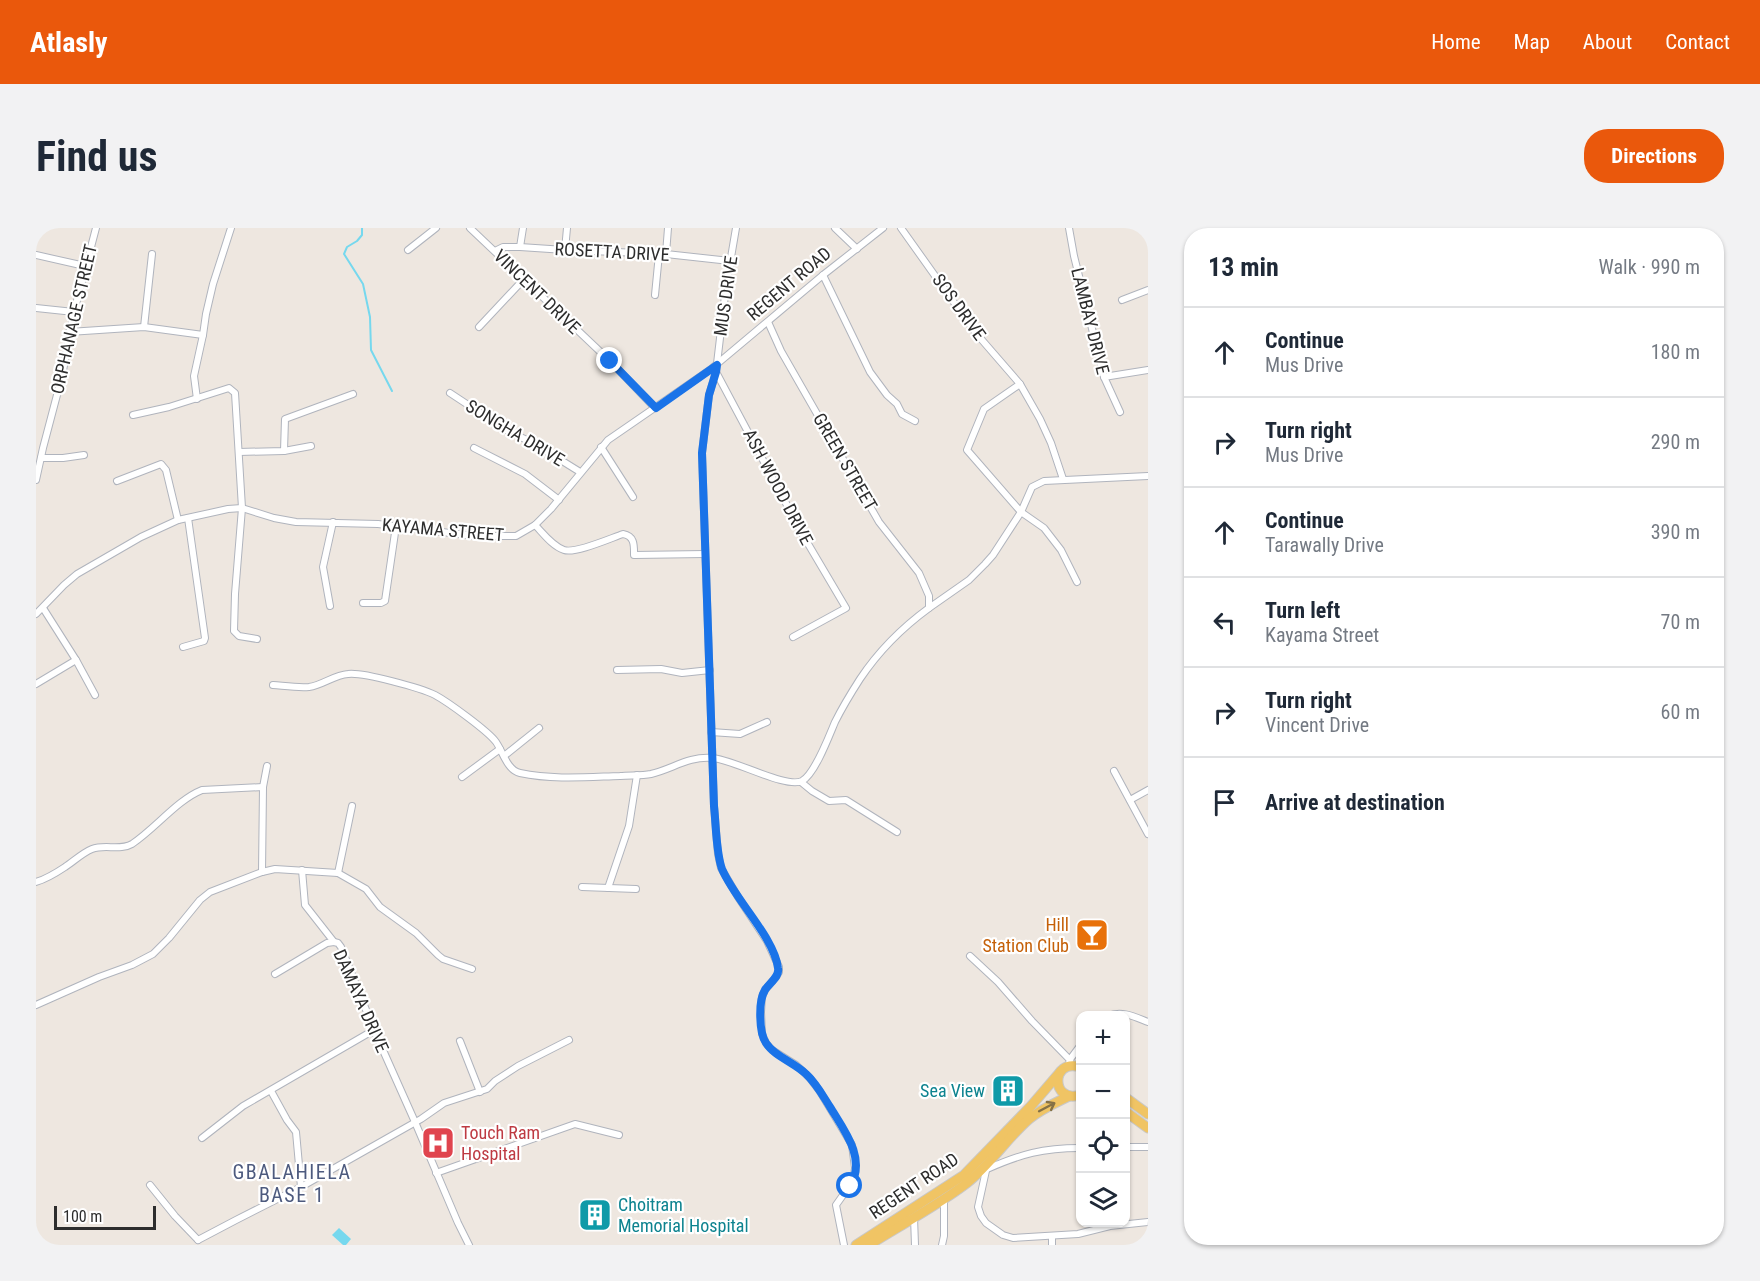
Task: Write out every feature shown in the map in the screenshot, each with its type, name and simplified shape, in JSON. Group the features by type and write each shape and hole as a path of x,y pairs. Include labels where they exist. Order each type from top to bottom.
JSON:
{"main road":[{"path":"1076,1065 1067,1066 1058,1082 1061,1091 1076,1096"},
{"name":"REGENT ROAD","path":"856,1245 956,1181 986,1153 1067,1066"},
{"name":"REGENT ROAD","path":"869,1245 944,1200 967,1183 987,1166 1030,1118 1040,1111 1076,1096"},
{"path":"1130,1101 1148,1114"},
{"path":"1130,1115 1148,1128"}],"street":[{"name":"ORPHANAGE STREET","path":"36,480 62,376 69,332 96,228"},
{"path":"197,399 194,376 206,314 231,228"},
{"path":"408,250 436,228"},
{"name":"VINCENT DRIVE","path":"470,228 656,408"},
{"path":"520,247 523,228"},
{"path":"565,250 567,228"},
{"path":"655,295 668,228"},
{"name":"MUS DRIVE","path":"717,365 736,228"},
{"path":"835,228 857,249"},
{"name":"REGENT ROAD","path":"717,365 823,275 883,228"},
{"name":"SOS DRIVE","path":"901,228 975,332 1020,384 1052,443 1063,479"},
{"name":"LAMBAY DRIVE","path":"1069,228 1104,378 1120,412"},
{"name":"ROSETTA DRIVE","path":"495,251 503,247 520,247 662,254 730,261"},
{"path":"144,327 152,254"},
{"path":"36,255 85,266"},
{"path":"823,275 863,361 897,404 902,414 915,421"},
{"path":"479,327 524,279"},
{"path":"1122,300 1148,290"},
{"path":"36,308 74,312"},
{"name":"GREEN STREET","path":"768,322 781,351 862,494 879,522 914,566 924,583 929,596 929,608"},
{"path":"69,332 144,327 203,335"},
{"path":"717,365 709,395 702,453 712,758 718,854 722,868 767,941 778,967 776,977 762,997 762,1034 766,1043 809,1077 852,1145 855,1168 853,1181 836,1205 844,1245"},
{"name":"KAYAMA STREET","path":"242,508 296,522 396,526 474,536 516,536 535,525 559,500 605,443 717,365"},
{"path":"1104,378 1148,370"},
{"name":"ASH WOOD DRIVE","path":"716,372 804,537 846,608 793,637"},
{"path":"1020,384 984,409 967,450 1021,512 1044,528 1061,550 1077,582"},
{"path":"133,415 197,399 229,388 233,390 236,402 242,508 234,631 239,636 257,639"},
{"path":"284,451 285,419 353,393"},
{"name":"SONGHA DRIVE","path":"450,393 506,430 535,444 580,472"},
{"path":"605,443 633,496"},
{"path":"239,452 284,451 311,446"},
{"path":"474,448 525,474 559,500"},
{"path":"41,458 63,458 84,454"},
{"path":"117,481 161,464 166,470 178,520"},
{"path":"273,685 309,687 350,674 423,691 441,699 476,724 495,741 516,772 556,778 637,775 650,774 690,760 712,758 752,769 786,782 801,782 811,772 836,720 867,669 904,628 969,580 985,564 1021,512 1032,487 1044,481 1063,479 1148,476"},
{"path":"36,614 77,574 141,537 178,520 242,508"},
{"path":"183,647 204,641 205,638 188,518"},
{"path":"330,606 323,567 333,522"},
{"path":"535,525 556,546 565,550 580,549 624,534 632,538 634,555 705,554"},
{"path":"363,603 386,601 396,526"},
{"path":"43,608 95,695"},
{"path":"36,684 76,660"},
{"path":"617,670 661,669 682,673 710,670"},
{"path":"711,732 740,734 767,722"},
{"path":"504,756 539,728"},
{"path":"462,777 500,749"},
{"path":"262,872 263,787 267,766"},
{"path":"1114,771 1148,834"},
{"path":"608,888 629,826 637,775"},
{"path":"801,782 829,801 846,800 897,832"},
{"path":"36,882 63,869 92,849 106,846 128,846 154,828 188,797 202,790 263,787"},
{"path":"1130,800 1148,790"},
{"path":"338,873 352,807"},
{"path":"36,1005 153,954 169,938 192,908 210,892 275,869 338,873 366,889 380,907 416,933 443,959 472,969"},
{"path":"302,870 305,904 334,942"},
{"path":"582,887 636,889"},
{"name":"DAMAYA DRIVE","path":"275,974 327,943 334,942 341,947 374,1030 469,1245"},
{"path":"970,956 998,982 1067,1066 1076,1052"},
{"path":"1130,1016 1148,1022"},
{"path":"201,1138 243,1106 374,1030"},
{"path":"150,1185 198,1243 228,1224 301,1187 416,1122 444,1103 487,1089 518,1066 569,1040"},
{"path":"460,1041 480,1092"},
{"path":"271,1091 296,1132 301,1187"},
{"path":"436,1173 575,1125 619,1135"},
{"path":"1130,1148 1148,1147"},
{"path":"987,1166 1033,1151 1076,1148"},
{"path":"986,1153 987,1166 978,1207 981,1216 994,1230 1012,1241 1078,1234 1110,1226 1148,1222"},
{"path":"942,1245 944,1200"},
{"path":"914,1217 915,1245"},
{"path":"1052,1236 1052,1245"}],"water":[{"path":"339,1228 351,1239 346,1245 332,1235"}],"waterway":[{"path":"362,228 362,235 347,247 344,254 363,284 370,317 371,350 392,391"}],"place":[{"name":"Hill Station Club","path":"1092,935"},
{"name":"Sea View","path":"1008,1091"},
{"name":"Touch Ram Hospital","path":"438,1143"},
{"name":"Choitram Memorial Hospital","path":"595,1215"}],"district":[{"name":"GBALAHIELA BASE 1","path":"292,1184"}],"route":[{"path":"610,361 656,408 717,365 709,395 702,453 714,806 718,854 727,879 767,941 778,967 776,977 762,997 762,1034 772,1050 796,1065 809,1077 850,1139 855,1168 850,1186"}]}
